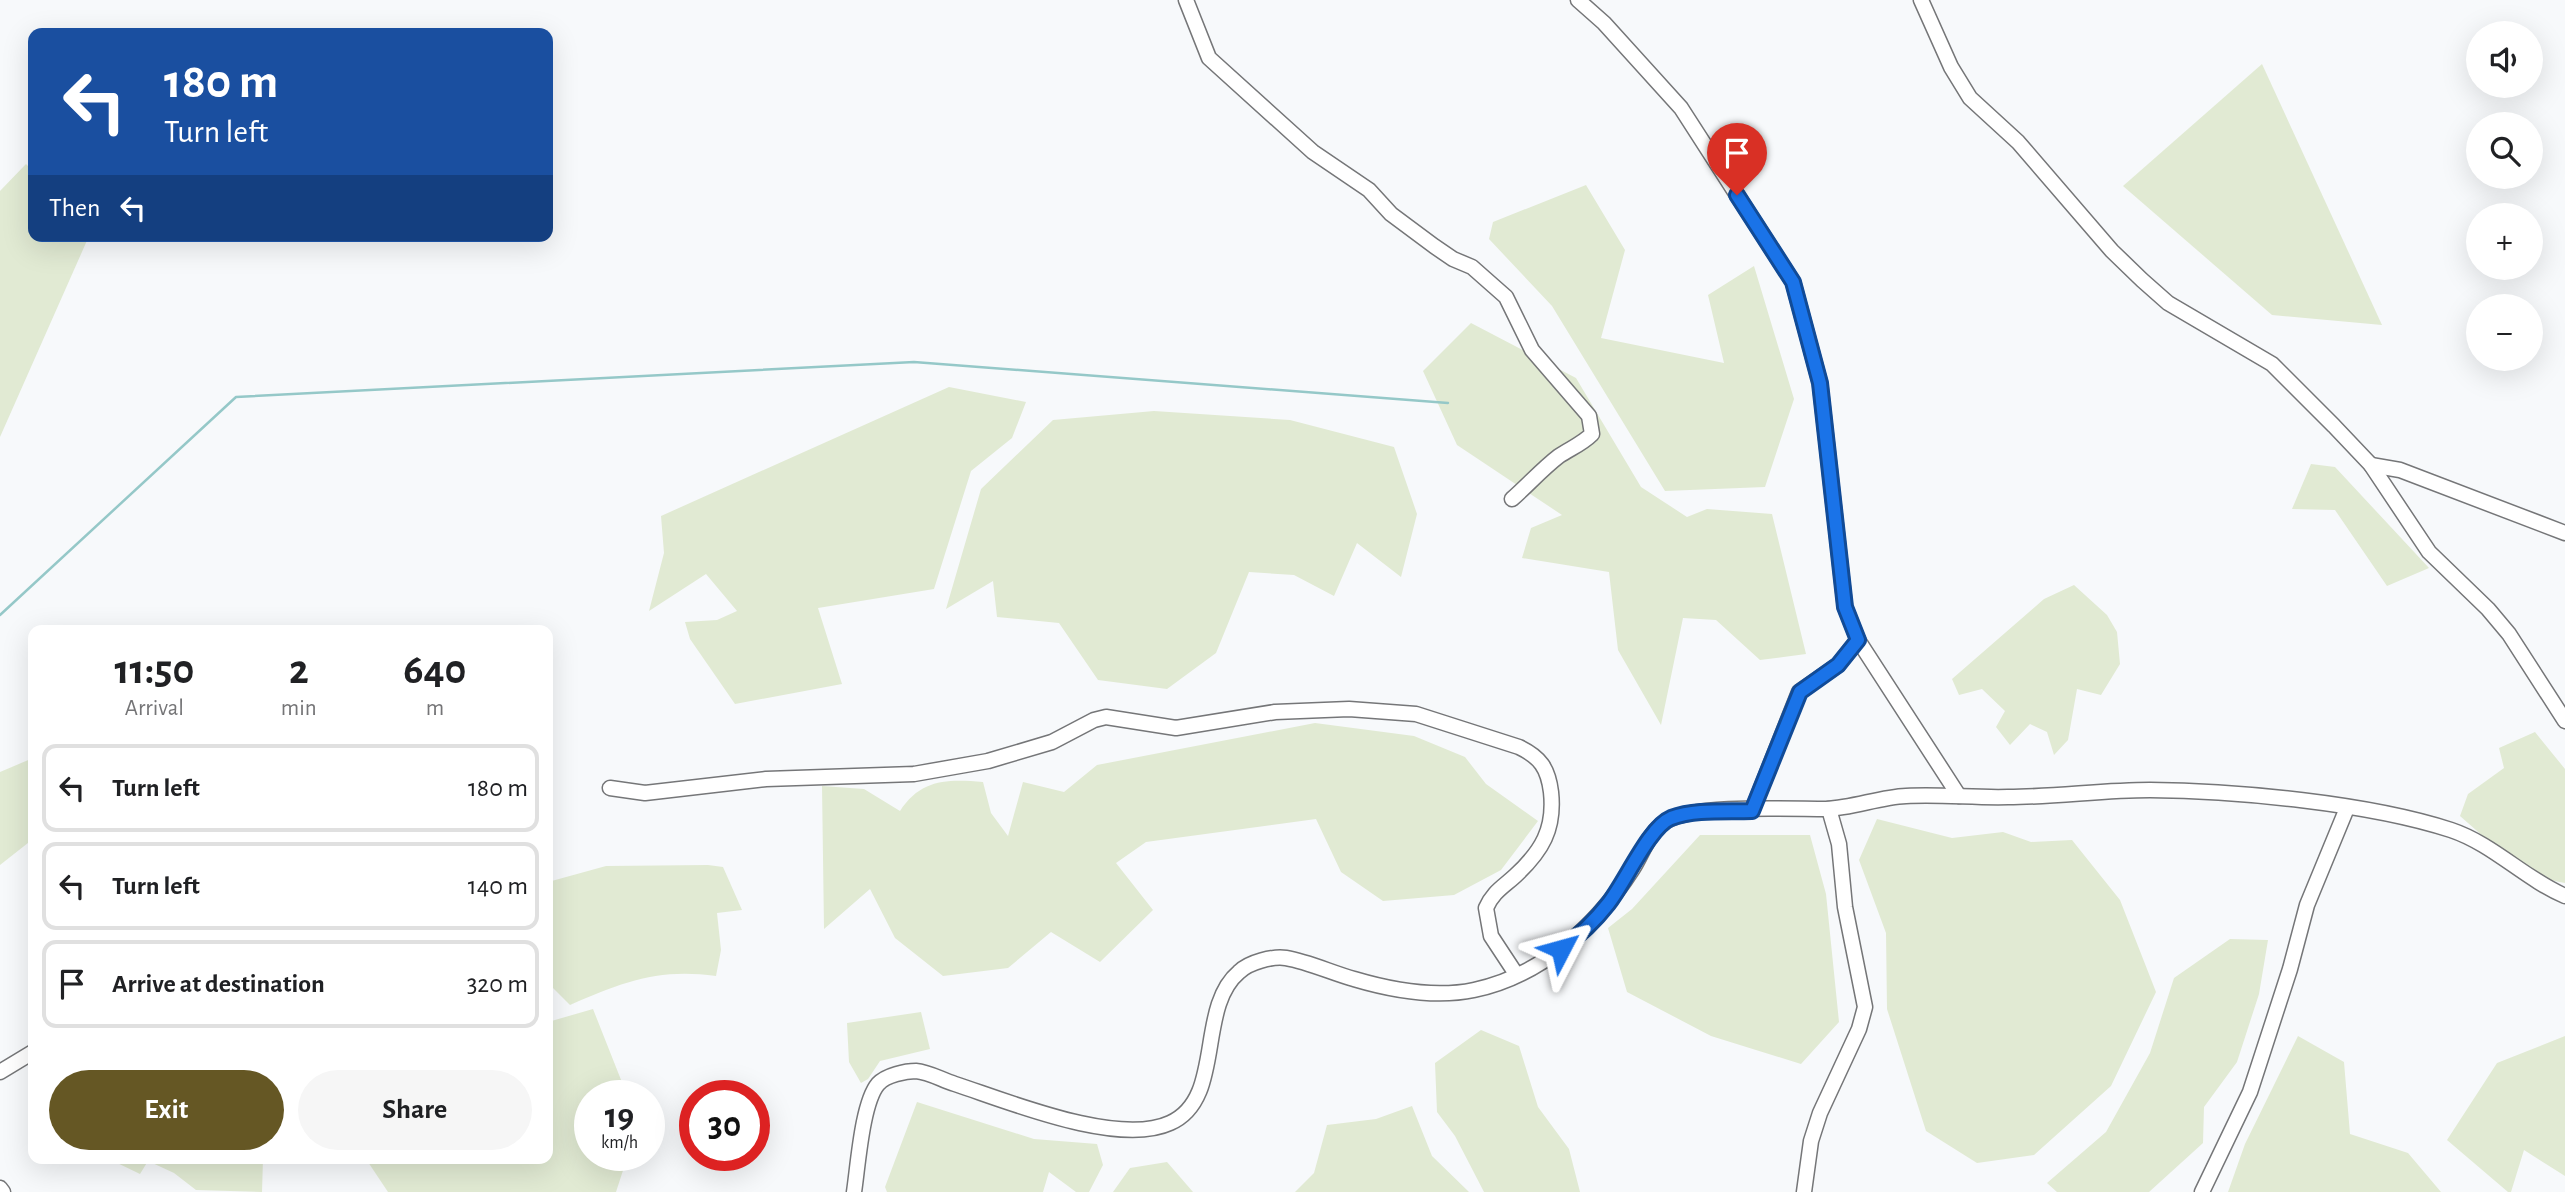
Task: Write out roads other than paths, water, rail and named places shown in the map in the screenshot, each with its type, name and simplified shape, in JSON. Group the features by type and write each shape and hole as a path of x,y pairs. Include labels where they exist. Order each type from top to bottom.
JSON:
{"street":[{"path":"1186,0 1209,58 1313,152 1369,190 1391,214 1453,259 1472,267 1506,297 1532,350 1589,416 1592,434 1582,444 1552,462 1512,499"},
{"path":"1578,0 1604,23 1681,108 1793,282 1820,383 1845,607 1858,640 1959,796"},
{"path":"1921,0 1951,67 1970,98 2018,142 2112,251 2168,303 2272,364 2371,465 2429,552 2488,609 2509,634 2565,721"},
{"path":"2371,465 2400,470 2565,533"},
{"path":"1752,811 1800,692 1838,665 1858,640"},
{"path":"610,788 645,793 766,779 914,774 988,761 1052,742 1094,720 1106,717 1176,728 1275,712 1349,709 1416,714 1519,747 1535,754 1546,766 1550,780 1552,823 1530,861 1498,888 1486,908 1491,936 1516,974"},
{"path":"854,1192 864,1122 878,1084 891,1076 921,1071 1049,1115 1095,1127 1149,1129 1169,1124 1192,1110 1201,1086 1219,1007 1239,971 1262,961 1282,957 1394,989 1443,993 1469,991 1496,984 1582,934 1628,876 1651,833 1669,819 1693,813 1796,807 1829,809 1904,796 2150,790 2347,808 2453,831 2565,896"},
{"path":"2202,1192 2250,1092 2290,970 2307,905 2347,808"},
{"path":"1804,1192 1811,1141 1817,1122 1860,1029 1865,1007 1844,907 1839,844 1829,809"},
{"path":"0,1072 28,1055"}],"waterway":[{"path":"0,615 236,397 914,362 1448,403"}]}
